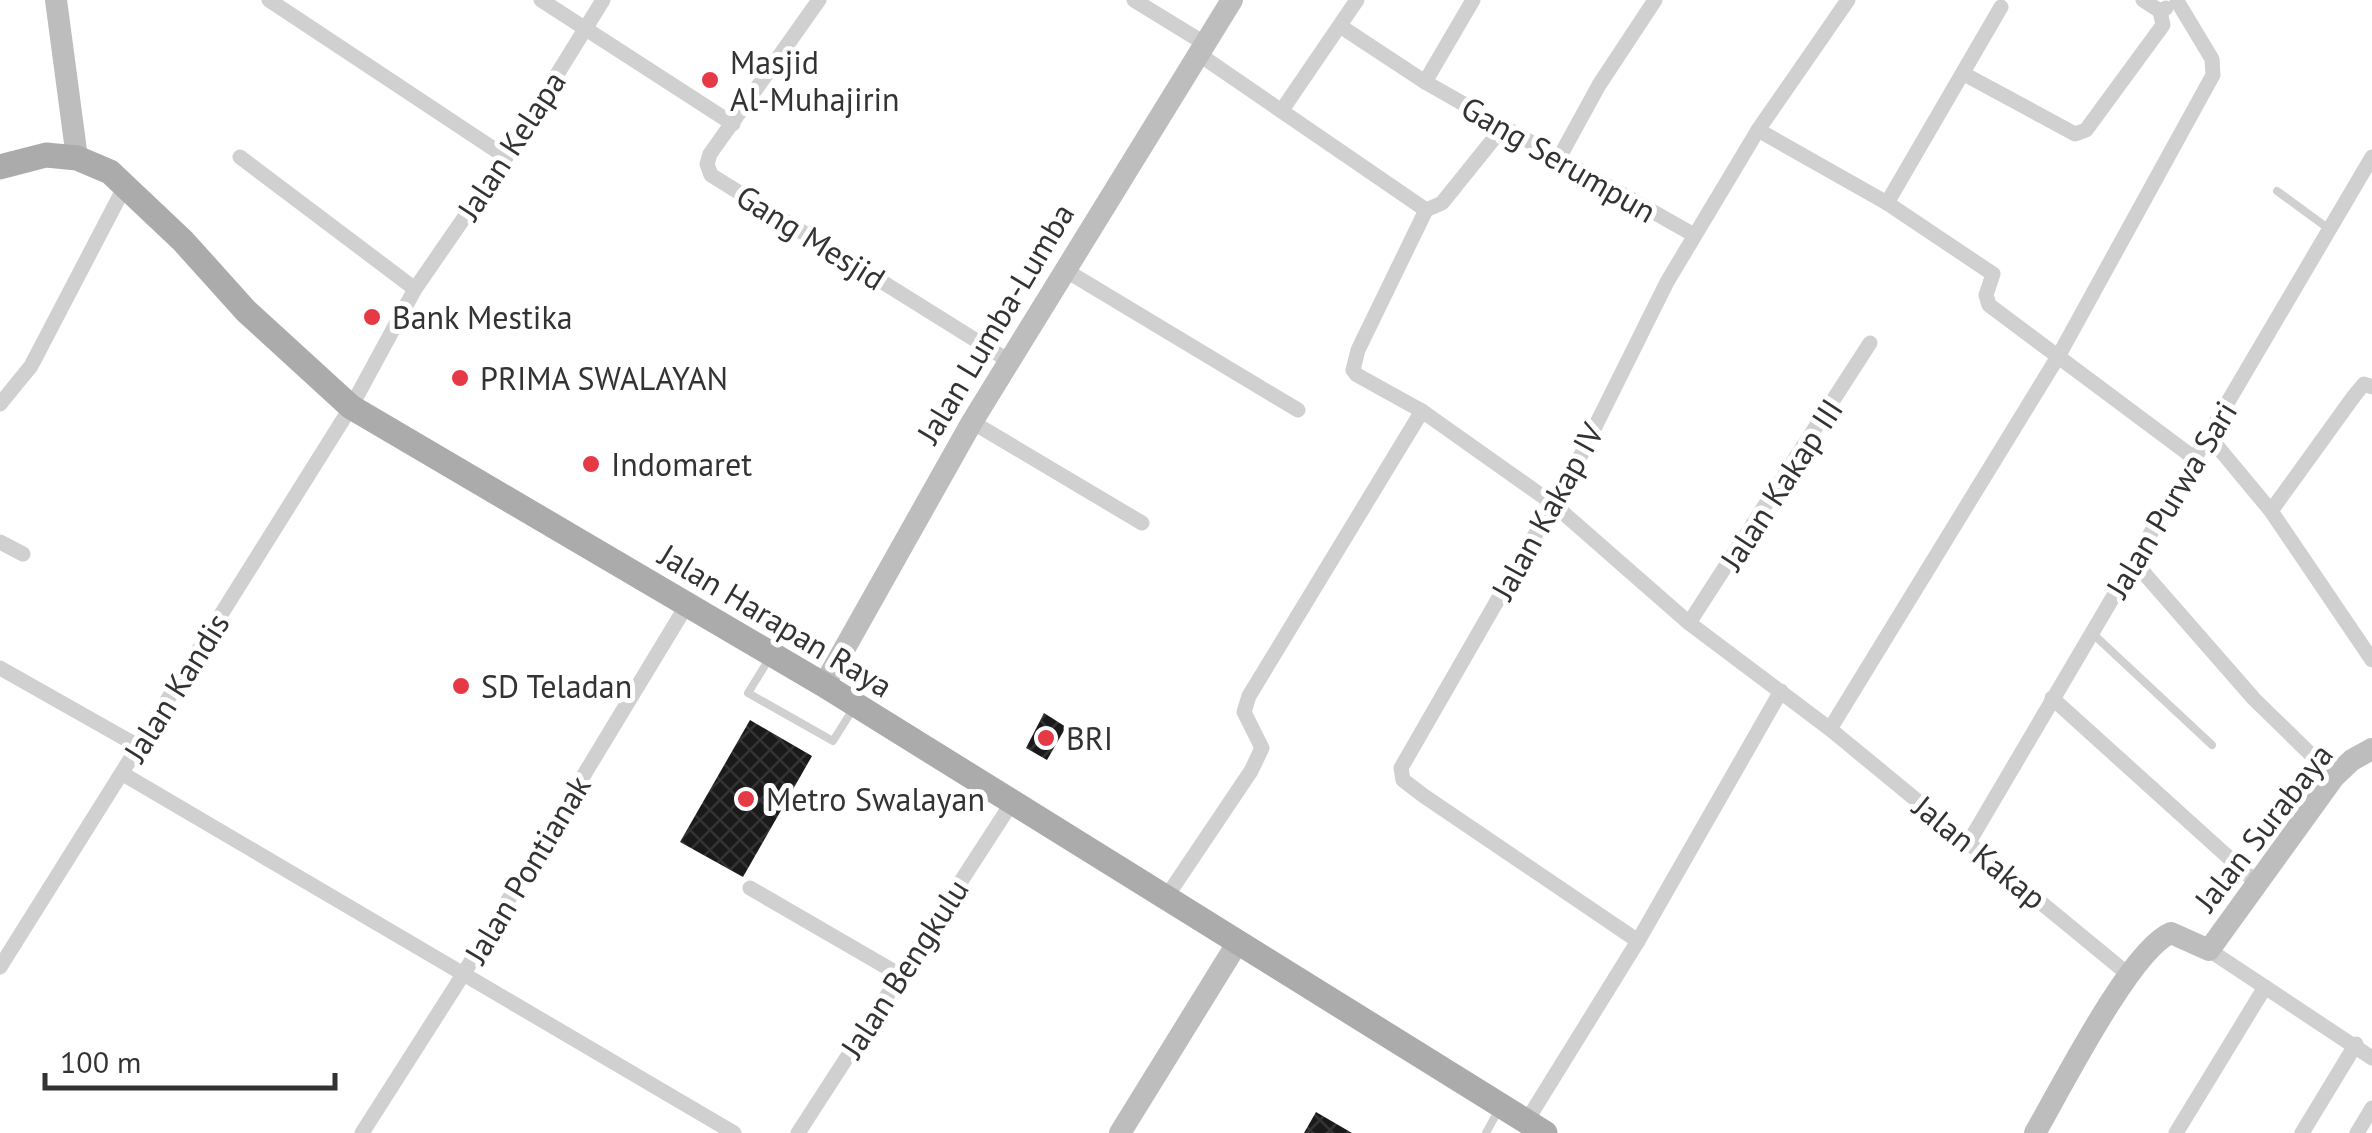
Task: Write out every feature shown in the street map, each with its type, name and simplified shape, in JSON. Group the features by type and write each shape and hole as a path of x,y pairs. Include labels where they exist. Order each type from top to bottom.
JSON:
{"main road":[{"path":"0,167 46,156 76,158"},
{"name":"Jalan Harapan Raya","path":"76,158 110,172 246,311 350,407 824,685 1536,1127"}],"street":[{"path":"56,0 76,158"},
{"path":"269,0 506,157"},
{"path":"542,0 733,124 819,0"},
{"name":"Jalan Kelapa","path":"350,407 415,289 506,157 603,0"},
{"path":"1134,0 1426,210"},
{"name":"Jalan Lumba-Lumba","path":"824,685 972,422 1232,0"},
{"path":"1282,110 1357,0"},
{"name":"Gang Serumpun","path":"1424,82 1472,0"},
{"path":"1559,158 1599,85 1655,0"},
{"name":"Jalan Kakap IV","path":"1638,941 1402,780 1401,768 1552,504 1694,235 1758,130 1848,0"},
{"path":"1964,74 2075,134 2086,130 2163,25 2160,11 2143,0"},
{"path":"1830,730 2059,354 2212,75 2212,59 2177,0 2160,11"},
{"path":"1887,203 2001,7"},
{"name":"Gang Serumpun","path":"1340,26 1424,82 1694,235"},
{"name":"Gang Mesjid","path":"733,124 710,154 707,164 712,175 1009,361"},
{"path":"1165,900 1251,771 1262,748 1244,712 1248,696 1422,411 1353,370 1426,210 1442,203 1504,126"},
{"path":"1758,130 1887,203 1993,274 1986,294 1989,305 2194,458"},
{"path":"240,157 415,289"},
{"name":"Jalan Purwa Sari","path":"1969,842 2052,698 2136,564 2207,434 2254,364 2372,157"},
{"path":"0,404 31,366 125,186"},
{"path":"1065,270 1298,410"},
{"name":"Jalan Kakap III","path":"1690,622 1870,343"},
{"path":"2272,510 2354,396 2364,384 2372,387"},
{"name":"Jalan Kandis","path":"0,967 350,407"},
{"name":"Jalan Kakap","path":"1422,411 1552,504 1690,622 1969,842 2128,975"},
{"path":"972,422 1142,523"},
{"path":"2207,434 2272,510 2372,660"},
{"path":"0,542 24,554"},
{"path":"2136,564 2254,700 2334,777"},
{"name":"Jalan Pontianak","path":"362,1133 464,973 688,603"},
{"path":"0,668 138,746"},
{"path":"1536,1127 1781,691"},
{"path":"2052,698 2258,884"},
{"name":"Jalan Surabaya","path":"2209,950 2334,777 2352,760 2372,749"},
{"path":"123,774 734,1133"},
{"name":"Jalan Bengkulu","path":"798,1133 1011,804"},
{"path":"750,888 900,976"},
{"name":"Jalan Surabaya","path":"2035,1133 2128,975 2158,938 2171,933 2209,950 2372,1058"},
{"path":"1120,1133 1238,942"},
{"path":"2176,1133 2265,986"},
{"path":"2302,1133 2356,1044"},
{"path":"2357,1133 2372,1108"}],"lane":[{"path":"2277,191 2329,228"},
{"path":"2092,633 2212,745"},
{"path":"772,654 748,693 833,741 855,705"},
{"path":"1486,1133 1500,1107"}],"building":[{"name":"BRI","path":"1044,713 1066,727 1047,760 1026,748"},
{"name":"Metro Swalayan","path":"750,720 812,756 743,877 680,842"},
{"path":"1316,1112 1352,1133 1304,1133"}],"place":[{"name":"Masjid Al-Muhajirin","path":"710,80"},
{"name":"Bank Mestika","path":"372,317"},
{"name":"PRIMA SWALAYAN","path":"460,378"},
{"name":"Indomaret","path":"591,464"},
{"name":"SD Teladan","path":"461,686"},
{"name":"BRI","path":"1046,738"},
{"name":"Metro Swalayan","path":"746,799"}]}
